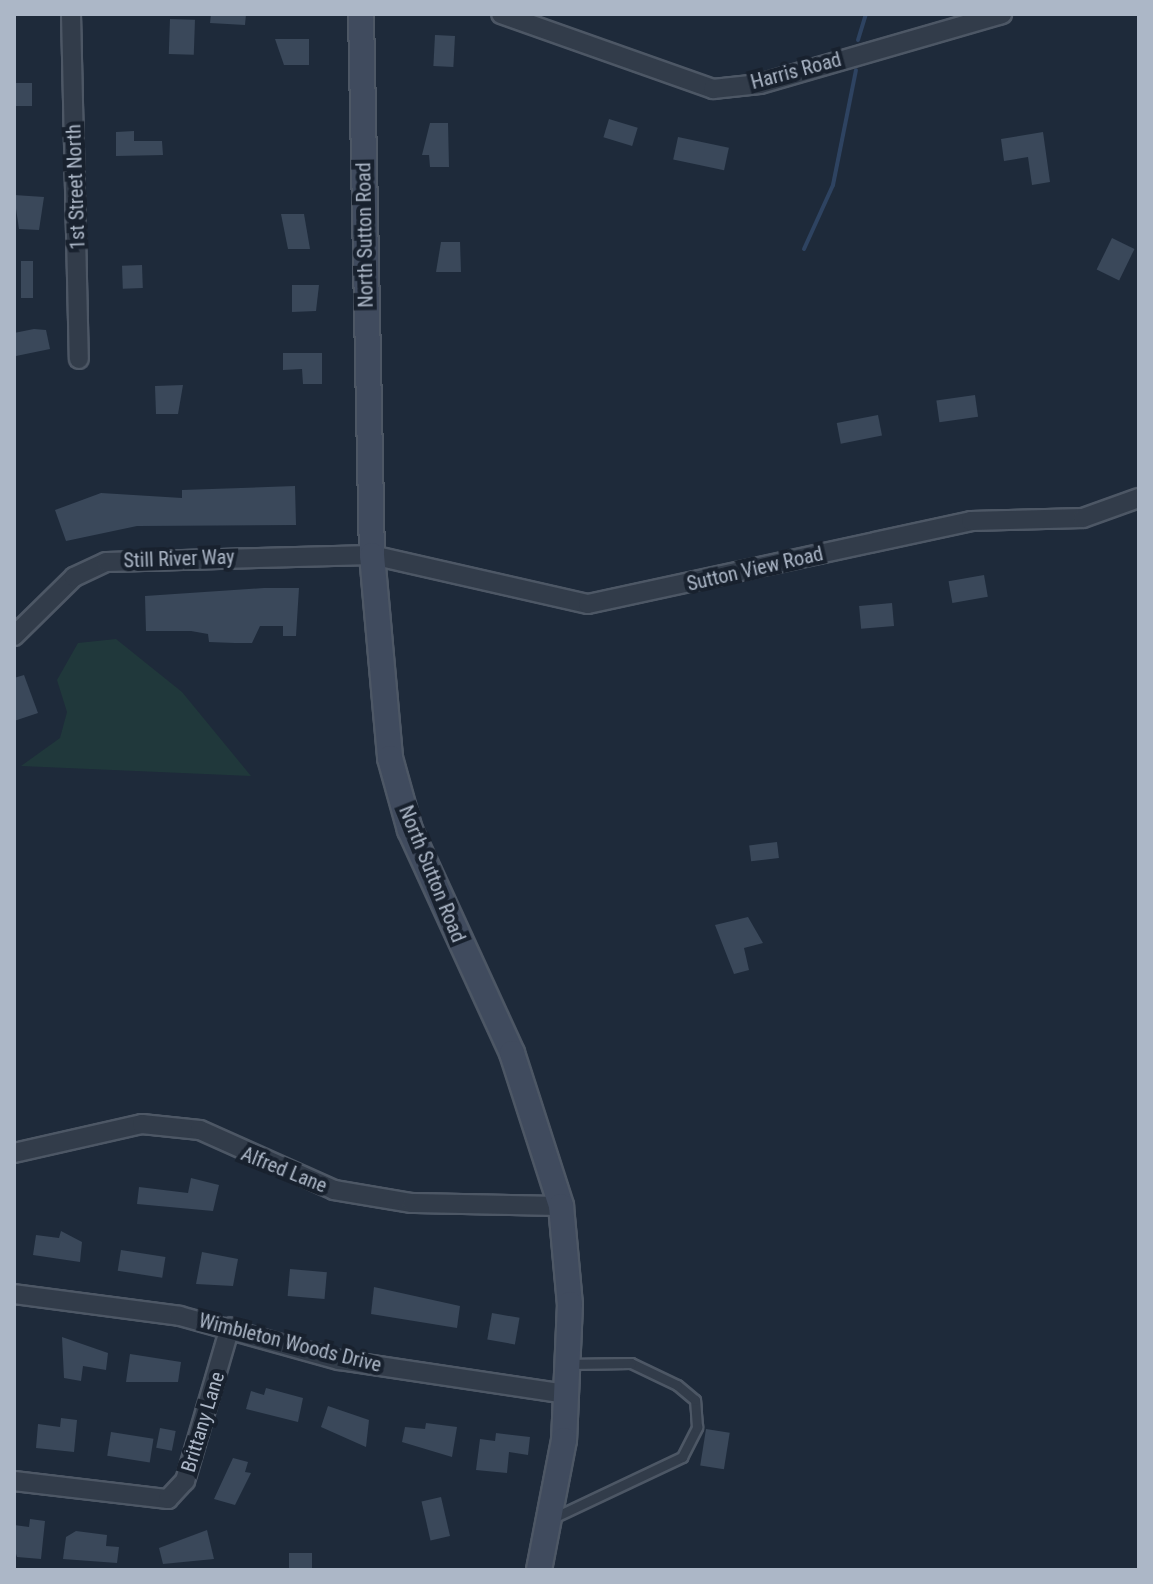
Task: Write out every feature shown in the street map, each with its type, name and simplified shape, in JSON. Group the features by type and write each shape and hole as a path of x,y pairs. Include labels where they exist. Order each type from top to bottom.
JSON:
{"main road":[{"name":"North Sutton Road","path":"361,14 372,555 390,758 410,830 512,1053 561,1206 568,1364 550,1519 539,1570"}],"street":[{"name":"1st Street North","path":"71,14 79,359"},
{"name":"Harris Road","path":"501,14 713,89 760,84 1002,14"},
{"name":"Sutton View Road","path":"372,555 588,604 971,521 1083,518 1139,498"},
{"name":"Still River Way","path":"14,636 74,577 106,562 372,555"},
{"name":"Alfred Lane","path":"14,1153 142,1124 200,1130 334,1190 412,1203 561,1206"},
{"name":"Wimbleton Woods Drive","path":"14,1294 230,1327 339,1360 566,1394"},
{"name":"Brittany Lane","path":"14,1481 168,1499 185,1481 230,1327"}],"lane":[{"path":"550,1519 682,1457 697,1427 695,1400 677,1385 631,1363 568,1364"}],"green space":[{"path":"116,639 182,692 251,776 21,766 60,738 67,712 57,680 78,643"}],"building":[{"path":"211,14 246,14 245,25 210,23"},
{"path":"170,19 195,20 194,55 169,54"},
{"path":"435,35 455,36 453,67 433,66"},
{"path":"275,39 309,39 309,65 284,65"},
{"path":"14,83 32,83 32,106 14,106"},
{"path":"609,119 638,128 632,146 603,137"},
{"path":"430,123 448,123 449,167 430,167 429,155 422,155"},
{"path":"134,131 134,141 162,141 163,155 116,156 116,132"},
{"path":"1043,132 1050,182 1032,185 1028,157 1004,161 1001,139"},
{"path":"678,137 729,148 724,170 673,159"},
{"path":"14,195 44,197 39,230 19,229"},
{"path":"281,214 304,214 310,249 288,249"},
{"path":"1112,238 1134,249 1119,280 1097,269"},
{"path":"441,242 460,242 461,272 436,272"},
{"path":"21,261 33,261 33,298 21,298"},
{"path":"142,265 143,288 123,289 122,266"},
{"path":"292,285 319,285 316,311 292,312"},
{"path":"46,330 50,349 16,356 14,333"},
{"path":"283,353 322,353 322,384 303,384 302,369 283,370"},
{"path":"183,385 178,414 156,414 155,386"},
{"path":"975,395 978,417 939,422 936,400"},
{"path":"878,415 882,436 841,444 837,423"},
{"path":"295,486 296,525 137,526 66,541 55,510 101,493 182,498 182,490"},
{"path":"984,575 988,597 952,603 949,581"},
{"path":"299,588 296,636 283,636 283,626 260,626 252,643 209,642 208,634 191,631 146,631 145,596"},
{"path":"892,603 894,626 861,629 859,606"},
{"path":"24,675 38,713 14,721 14,678"},
{"path":"777,842 779,858 751,861 749,845"},
{"path":"748,917 763,943 744,948 749,970 734,974 715,925"},
{"path":"191,1178 219,1185 213,1211 137,1204 139,1187 188,1193"},
{"path":"61,1231 82,1242 80,1262 33,1255 36,1235 59,1238"},
{"path":"121,1250 165,1257 162,1278 118,1271"},
{"path":"202,1252 238,1259 233,1286 196,1284"},
{"path":"290,1269 327,1272 325,1299 288,1296"},
{"path":"374,1287 460,1306 457,1328 371,1314"},
{"path":"492,1313 520,1318 515,1344 487,1340"},
{"path":"62,1337 108,1353 106,1370 83,1366 81,1381 64,1378"},
{"path":"130,1354 181,1362 178,1382 126,1382"},
{"path":"266,1388 303,1398 298,1422 246,1409 251,1391 264,1395"},
{"path":"328,1406 369,1420 366,1447 321,1427"},
{"path":"61,1418 77,1420 74,1452 36,1448 38,1424 60,1427"},
{"path":"426,1423 457,1427 452,1457 402,1442 405,1427 425,1429"},
{"path":"160,1428 176,1431 172,1451 156,1448"},
{"path":"706,1429 730,1433 724,1469 700,1466"},
{"path":"111,1432 153,1439 150,1462 107,1456"},
{"path":"496,1433 530,1437 528,1455 509,1452 507,1473 476,1470 480,1439 495,1441"},
{"path":"233,1458 248,1462 245,1472 251,1473 235,1505 214,1499"},
{"path":"441,1497 450,1536 431,1540 422,1501"},
{"path":"30,1519 45,1521 41,1559 17,1557 14,1547 14,1525 29,1527"},
{"path":"207,1530 214,1559 163,1564 159,1548"},
{"path":"76,1531 107,1535 106,1546 119,1547 117,1563 63,1559 66,1537"},
{"path":"289,1553 312,1553 312,1570 289,1570"}],"waterway":[{"path":"858,40 866,14"},
{"path":"804,249 833,185 856,70"}]}
